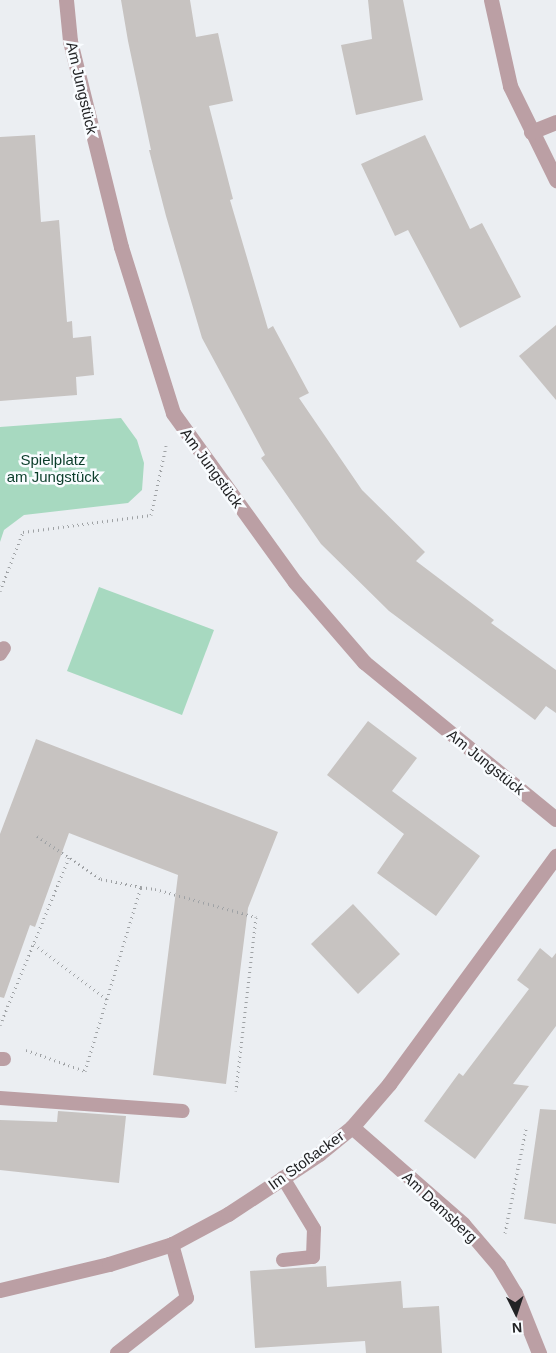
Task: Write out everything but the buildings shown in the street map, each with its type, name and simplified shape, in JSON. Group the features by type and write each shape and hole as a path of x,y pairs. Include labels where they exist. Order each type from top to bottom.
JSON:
{"street":[{"name":"Am Jungstück","path":"66,0 70,41 121,247 172,413 295,582 364,662 556,819"},
{"path":"491,0 510,86 556,180"},
{"path":"531,132 556,122"},
{"name":"Im Stoßacker","path":"0,1290 109,1264 172,1244 228,1214 319,1154 352,1127 389,1084 556,856"},
{"name":"Am Damsberg","path":"352,1127 463,1224 498,1265 514,1293 539,1353"}],"lane":[{"path":"0,1098 183,1111"},
{"path":"283,1178 314,1228 313,1257 283,1260"},
{"path":"117,1353 187,1298 172,1244"}],"path":[{"path":"0,591 23,532 151,516 172,413"},
{"path":"37,836 101,879 155,889 256,917 236,1091"},
{"path":"0,1025 69,858"},
{"path":"17,1046 85,1071 141,887"},
{"path":"34,944 107,999"},
{"path":"498,1265 526,1129"}],"green space":[{"name":"Spielplatz am Jungstück","path":"121,418 137,440 144,463 142,490 128,503 24,515 4,530 0,542 0,427"},
{"path":"99,587 214,630 182,715 67,671"}]}
